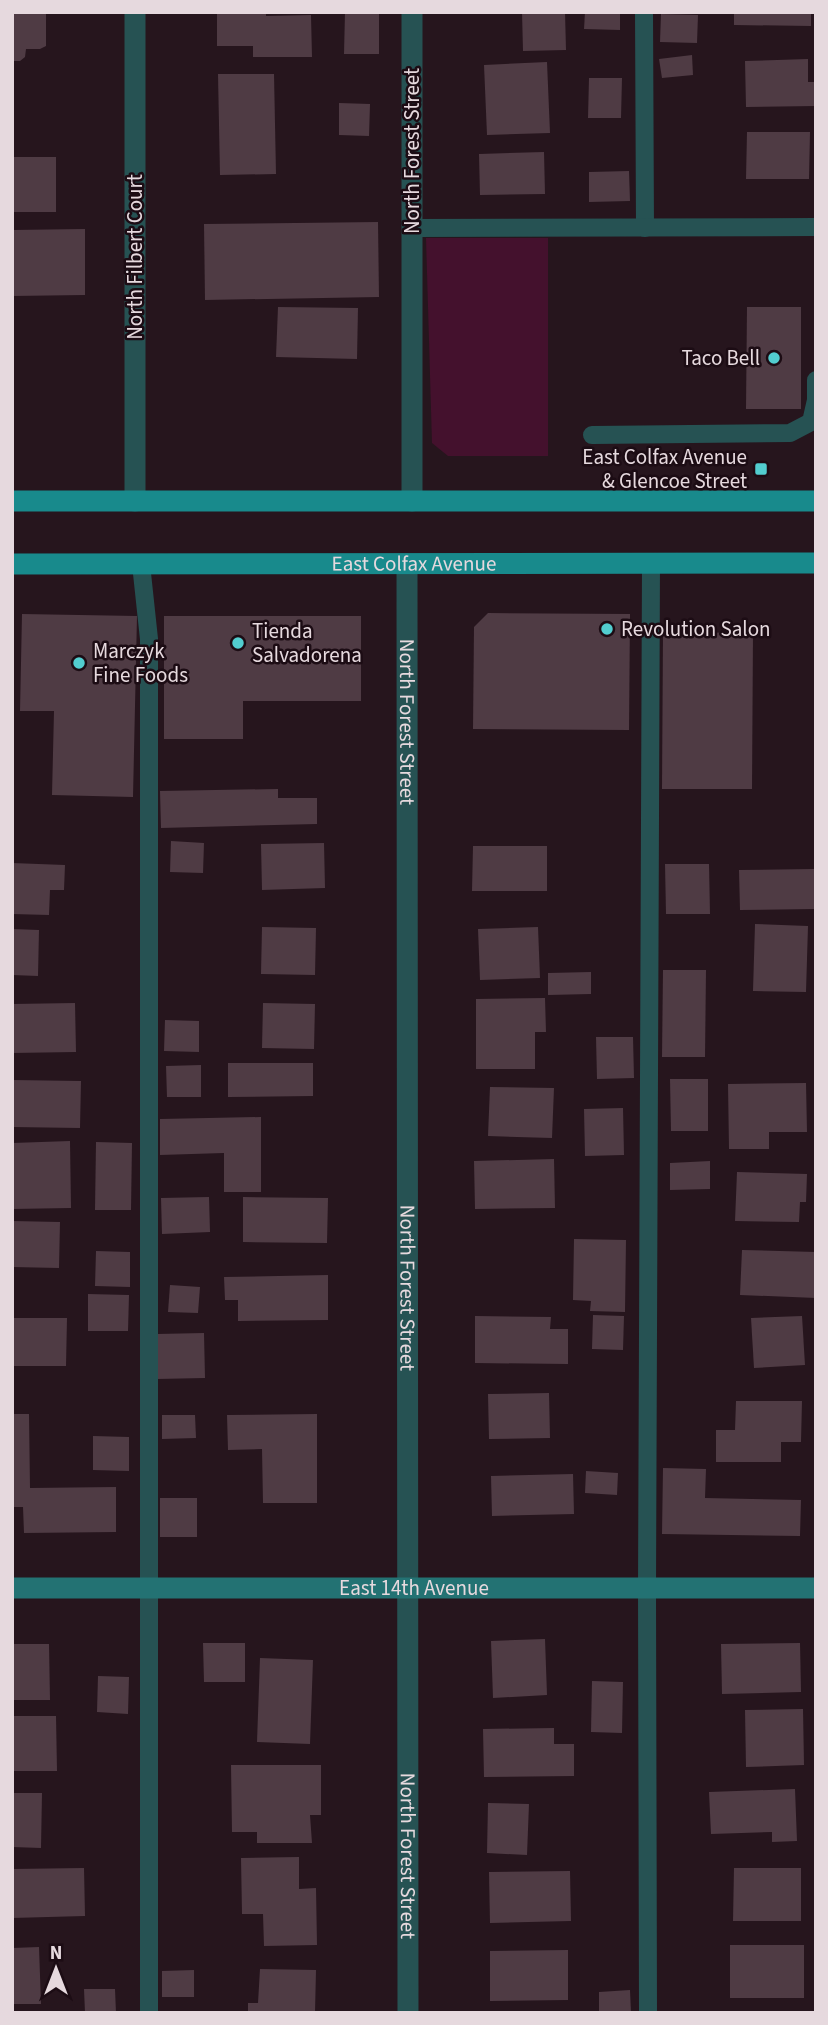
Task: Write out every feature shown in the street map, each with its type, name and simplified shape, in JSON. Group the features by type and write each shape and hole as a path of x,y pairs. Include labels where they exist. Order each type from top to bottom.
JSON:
{"main road":[{"path":"12,501 816,501"},
{"name":"East Colfax Avenue","path":"12,564 816,563"},
{"name":"East 14th Avenue","path":"12,1588 816,1588"}],"street":[{"name":"North Filbert Court","path":"135,12 135,501"},
{"name":"North Forest Street","path":"412,12 412,501"},
{"name":"North Forest Street","path":"407,564 408,2013"}],"lane":[{"path":"644,12 645,228"},
{"path":"412,228 816,228"},
{"path":"592,435 790,433 811,422 816,400 816,380"},
{"path":"648,2013 651,562"},
{"path":"141,564 149,639 149,2013"}],"shaded area":[{"path":"426,238 548,238 548,456 448,456 432,443"}],"building":[{"path":"12,12 46,12 46,46 26,49 25,57 20,61 12,61"},
{"path":"217,12 266,12 266,16 311,15 312,57 253,57 253,46 217,46"},
{"path":"345,12 379,12 379,54 344,54"},
{"path":"522,12 565,12 566,50 523,51"},
{"path":"585,12 620,12 620,30 584,29"},
{"path":"734,12 811,12 811,26 734,25"},
{"path":"661,14 698,15 697,43 660,42"},
{"path":"692,55 693,75 662,78 659,59"},
{"path":"808,59 808,82 816,82 816,106 746,107 745,61"},
{"path":"547,62 550,133 487,135 484,65"},
{"path":"218,74 274,74 276,174 220,175"},
{"path":"589,78 622,78 621,118 588,118"},
{"path":"339,103 370,104 369,136 339,135"},
{"path":"747,132 810,132 809,179 746,179"},
{"path":"544,152 545,194 480,195 479,154"},
{"path":"12,157 56,157 56,212 12,212"},
{"path":"629,171 630,201 589,202 589,172"},
{"path":"378,222 379,297 205,300 204,224"},
{"path":"85,229 85,295 12,296 12,230"},
{"path":"278,307 358,308 357,359 276,357"},
{"path":"747,307 801,307 801,409 746,409"},
{"path":"488,613 630,614 629,730 473,729 474,627"},
{"name":"Marczyk Fine Foods","path":"22,614 137,616 133,797 52,795 54,711 20,711"},
{"path":"164,616 361,616 361,701 243,701 243,739 164,739"},
{"path":"663,632 753,633 752,789 662,789"},
{"path":"278,789 278,798 317,798 317,824 161,828 160,791"},
{"path":"171,841 204,843 203,873 170,872"},
{"path":"324,843 325,888 262,890 261,844"},
{"path":"473,846 547,846 547,891 472,891"},
{"path":"12,863 65,865 64,890 50,890 49,915 12,914"},
{"path":"665,864 709,864 710,914 666,914"},
{"path":"814,869 814,909 740,910 739,870"},
{"path":"755,924 808,926 806,992 753,991"},
{"path":"262,927 316,928 315,975 261,974"},
{"path":"538,927 540,978 480,980 478,929"},
{"path":"12,929 39,930 38,976 12,975"},
{"path":"663,970 706,970 705,1057 662,1057"},
{"path":"591,972 591,994 548,995 548,973"},
{"path":"545,998 546,1032 535,1032 535,1069 476,1069 476,999"},
{"path":"75,1003 76,1052 12,1053 12,1004"},
{"path":"263,1003 315,1004 314,1049 262,1048"},
{"path":"165,1020 199,1021 199,1052 164,1051"},
{"path":"596,1037 633,1037 634,1078 597,1079"},
{"path":"228,1063 313,1063 313,1096 228,1097"},
{"path":"201,1065 201,1097 167,1097 166,1066"},
{"path":"670,1079 708,1079 708,1131 671,1131"},
{"path":"12,1080 81,1081 80,1128 12,1127"},
{"path":"806,1083 807,1132 769,1132 769,1149 729,1149 728,1084"},
{"path":"490,1087 554,1088 552,1138 488,1136"},
{"path":"623,1108 624,1155 585,1156 584,1109"},
{"path":"261,1117 261,1192 224,1192 224,1153 160,1155 160,1119"},
{"path":"70,1141 71,1208 12,1209 12,1143"},
{"path":"96,1142 132,1143 131,1210 95,1210"},
{"path":"554,1159 555,1208 475,1209 474,1161"},
{"path":"710,1161 710,1189 670,1190 670,1163"},
{"path":"737,1172 807,1174 806,1202 800,1202 799,1222 735,1221"},
{"path":"209,1197 210,1232 162,1234 161,1198"},
{"path":"243,1197 328,1198 327,1243 243,1242"},
{"path":"12,1221 60,1222 59,1268 12,1267"},
{"path":"574,1239 626,1240 625,1312 590,1311 591,1301 573,1300"},
{"path":"742,1250 816,1252 816,1298 740,1295"},
{"path":"96,1251 130,1252 130,1287 95,1286"},
{"path":"328,1275 328,1320 238,1321 238,1300 225,1300 224,1277"},
{"path":"170,1285 200,1287 198,1313 168,1312"},
{"path":"88,1294 129,1295 128,1331 88,1331"},
{"path":"593,1315 624,1316 623,1350 592,1349"},
{"path":"475,1316 551,1317 550,1329 568,1329 568,1364 475,1363"},
{"path":"802,1316 805,1365 754,1368 751,1318"},
{"path":"12,1318 67,1318 66,1366 12,1366"},
{"path":"204,1333 205,1378 157,1379 157,1334"},
{"path":"549,1393 550,1438 489,1439 488,1394"},
{"path":"736,1401 802,1401 801,1442 781,1442 781,1462 716,1462 716,1430 735,1430"},
{"path":"12,1414 29,1414 30,1488 116,1487 116,1532 24,1533 23,1507 12,1507"},
{"path":"317,1414 317,1503 263,1503 262,1449 228,1450 227,1415"},
{"path":"162,1415 195,1415 196,1438 162,1439"},
{"path":"93,1436 129,1437 129,1471 93,1470"},
{"path":"663,1468 706,1469 705,1498 801,1500 800,1536 662,1534"},
{"path":"586,1471 618,1473 617,1495 585,1493"},
{"path":"573,1474 574,1514 492,1516 491,1476"},
{"path":"160,1498 197,1498 197,1537 160,1537"},
{"path":"545,1639 547,1695 493,1698 491,1641"},
{"path":"203,1643 245,1643 245,1682 204,1682"},
{"path":"800,1643 801,1692 722,1694 721,1644"},
{"path":"12,1644 49,1644 50,1700 12,1700"},
{"path":"260,1658 313,1660 310,1744 257,1742"},
{"path":"98,1676 129,1677 128,1714 97,1712"},
{"path":"592,1681 623,1682 622,1733 591,1732"},
{"path":"803,1709 804,1765 746,1767 745,1710"},
{"path":"12,1716 56,1716 57,1771 12,1771"},
{"path":"554,1728 554,1744 574,1744 574,1776 484,1777 483,1729"},
{"path":"231,1765 321,1765 321,1815 310,1815 312,1843 257,1843 257,1832 232,1832"},
{"path":"795,1789 797,1841 772,1842 772,1832 711,1834 709,1792"},
{"path":"12,1793 42,1793 41,1848 12,1847"},
{"path":"488,1803 529,1804 527,1855 487,1853"},
{"path":"299,1857 299,1889 316,1888 317,1945 264,1946 263,1914 242,1914 241,1858"},
{"path":"84,1868 85,1916 12,1918 12,1869"},
{"path":"734,1868 801,1868 801,1921 733,1921"},
{"path":"570,1871 571,1921 490,1923 489,1872"},
{"path":"730,1945 804,1945 804,1998 730,1998"},
{"path":"39,1947 41,2004 12,2004 12,1948"},
{"path":"568,1950 568,2000 490,2001 490,1951"},
{"path":"260,1969 316,1970 315,2013 248,2013 248,2003 258,2003"},
{"path":"194,1970 194,1997 162,1997 162,1971"},
{"path":"84,1989 115,1989 116,2013 85,2013"},
{"path":"630,1990 631,2013 599,2013 599,1992"}],"place":[{"name":"Taco Bell","path":"774,358"},
{"name":"East Colfax Avenue & Glencoe Street","path":"761,469"},
{"name":"Revolution Salon","path":"607,629"},
{"name":"Tienda Salvadorena","path":"238,643"},
{"name":"Marczyk Fine Foods","path":"79,663"}]}
